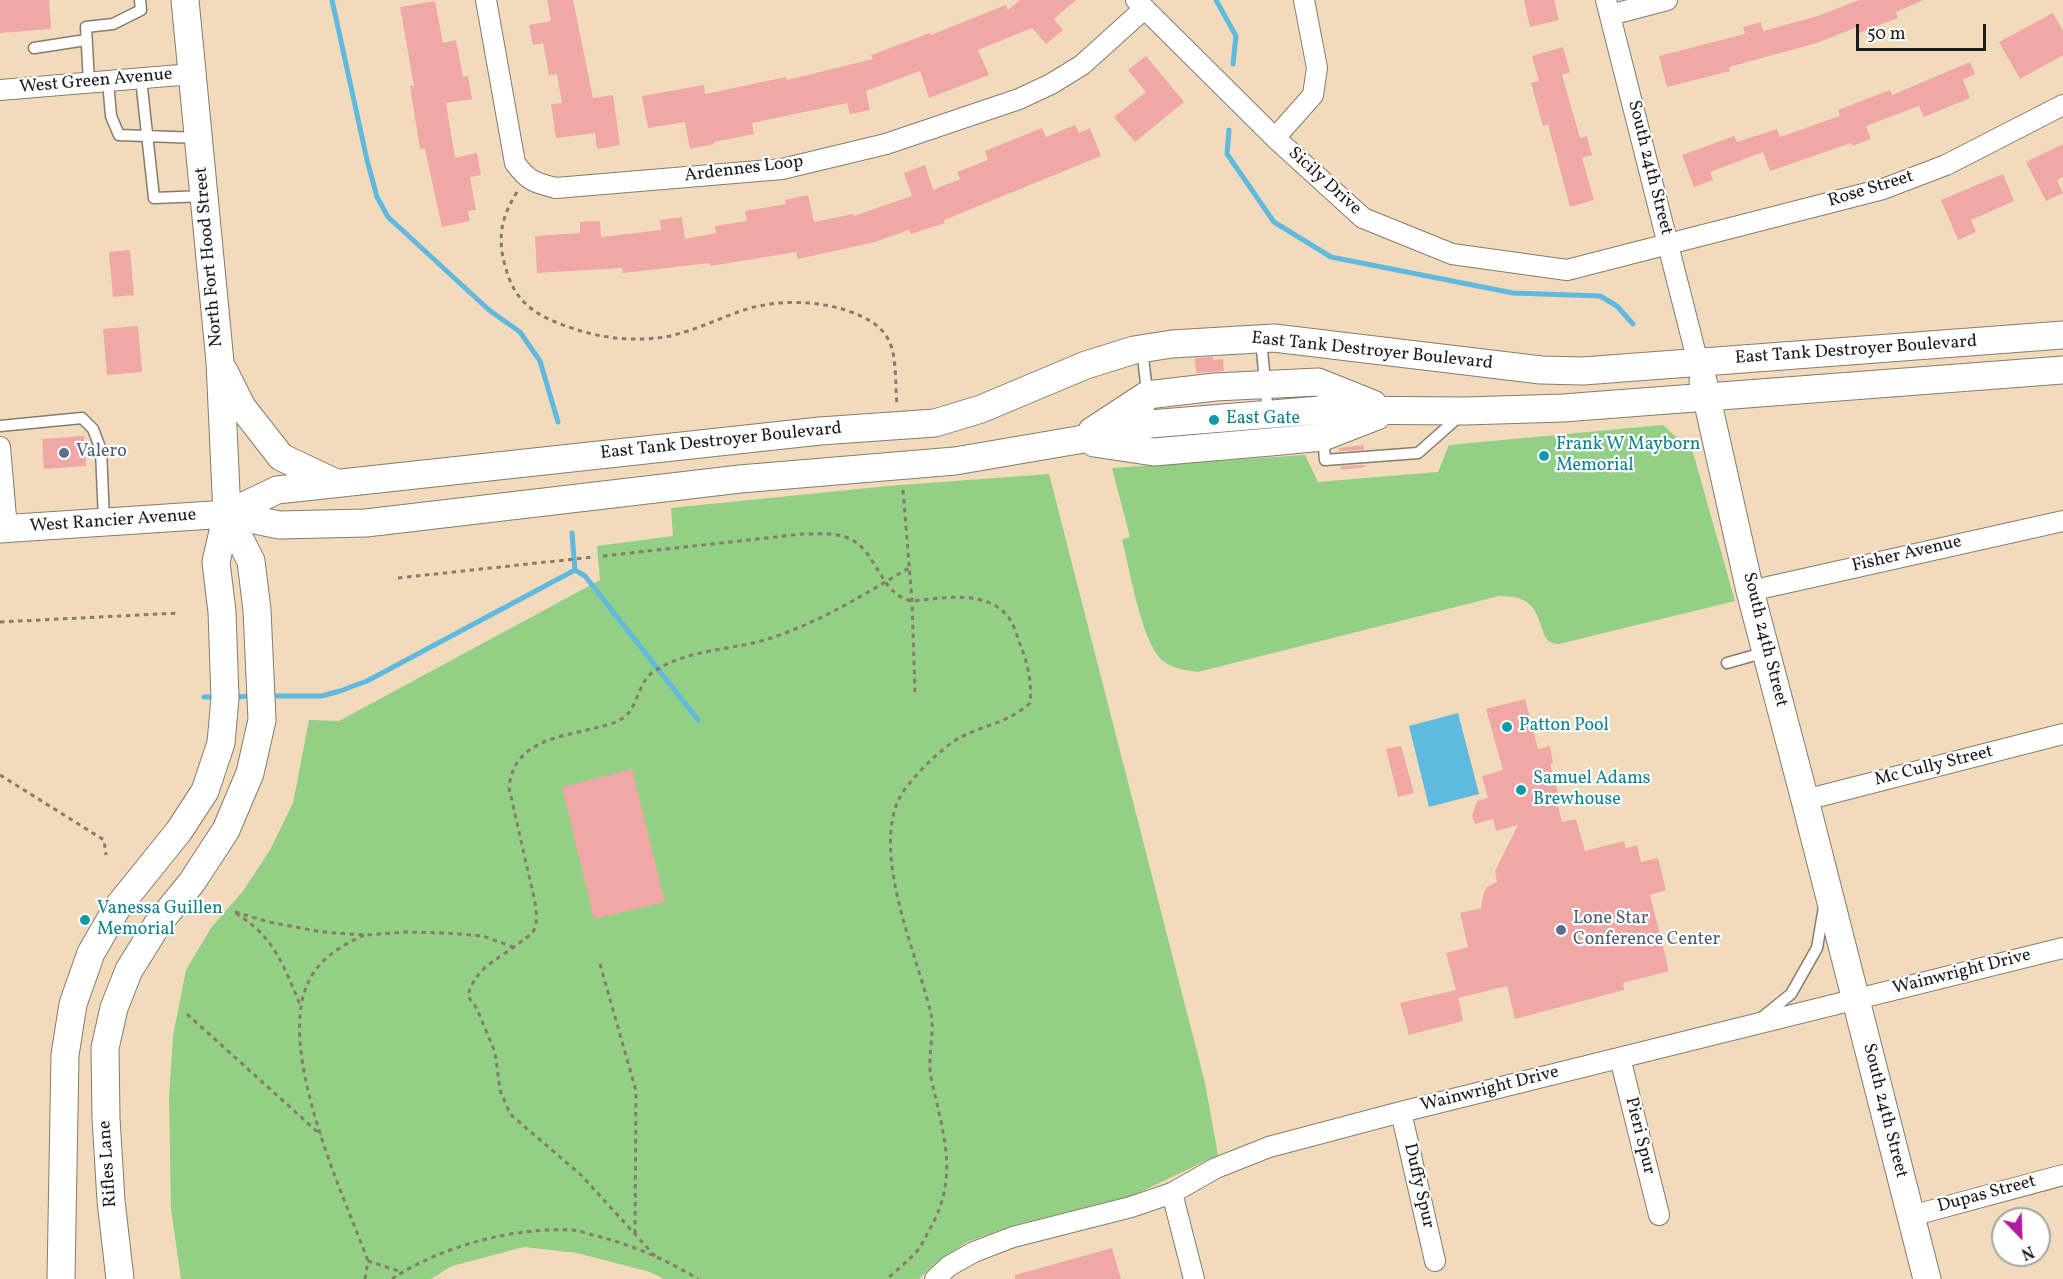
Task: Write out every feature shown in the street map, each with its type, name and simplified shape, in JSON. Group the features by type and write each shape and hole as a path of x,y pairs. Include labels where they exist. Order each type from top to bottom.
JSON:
{"street":[{"name":"North Fort Hood Street","path":"61,1279 64,1055 73,1004 91,953 117,908 179,831 205,791 221,743 225,698 222,612 216,562 227,514 220,362 185,0"},
{"path":"486,0 515,163 525,177"},
{"path":"1275,138 1313,95 1317,68 1304,0"},
{"path":"1608,7 1667,0"},
{"name":"Ardennes Loop","path":"525,177 539,184 556,188 782,169 886,144 1019,99 1051,84 1082,65 1140,5"},
{"name":"Sicily Drive","path":"1140,5 1275,138 1363,218 1452,254 1567,270 1668,245"},
{"name":"South 24th Street","path":"1608,7 1707,398 1750,591 1806,800 1927,1279"},
{"name":"West Green Avenue","path":"0,90 192,74"},
{"name":"Rose Street","path":"1668,245 1883,189 1946,165 2063,105"},
{"name":"East Tank Destroyer Boulevard","path":"227,514 277,490 820,431 935,423 981,409 1086,365 1142,349 1172,344 1274,338 1541,369 1583,371 2063,334"},
{"path":"220,362 242,407 281,457 336,483"},
{"name":"East Tank Destroyer Boulevard","path":"227,514 279,525 366,523 740,479 955,460 1078,440 1150,423 1321,410 1465,411 1563,408 2063,370"},
{"path":"0,447 4,529"},
{"name":"North Fort Hood Street","path":"105,1048 114,1008 129,970 157,925 192,882 226,830 250,773 262,720 257,609 251,561 227,514"},
{"name":"West Rancier Avenue","path":"4,529 227,514"},
{"name":"Fisher Avenue","path":"1750,591 2063,521"},
{"name":"Mc Cully Street","path":"1806,800 2063,734"},
{"name":"Wainwright Drive","path":"935,1279 949,1266 974,1252 1013,1238 1131,1207 1172,1193 1216,1168 1269,1147 1401,1112 2063,948"},
{"name":"Rifles Lane","path":"105,1048 109,1177 120,1279"},
{"name":"Pieri Spur","path":"1620,1058 1659,1215"},
{"name":"Duffy Spur","path":"1401,1112 1435,1261"},
{"name":"Dupas Street","path":"1911,1216 2063,1175"},
{"path":"1172,1193 1194,1279"}],"lane":[{"path":"140,0 141,10 113,24 86,27 86,40 117,132 119,135 198,138"},
{"path":"34,48 86,40"},
{"path":"141,79 154,198 204,196"},
{"path":"1261,339 1267,413"},
{"path":"1142,349 1150,423"},
{"path":"1321,410 1325,459 1418,453 1465,411"},
{"path":"0,426 82,418 93,429 101,450 104,522"},
{"path":"1727,663 1766,651"},
{"path":"1752,1025 1791,994 1817,948 1827,886"}],"path":[{"path":"525,177 511,201 501,227 501,254 510,281 521,299 537,314 556,323 593,334 612,338 647,339 693,330 739,311 761,306 807,303 839,309 869,319 882,330 889,341 892,350 897,404"},
{"path":"903,490 912,601 915,693"},
{"path":"603,556 802,534 832,533 849,538 862,547 885,582 904,599 912,601 971,598 990,602 1008,617 1024,653 1031,685 1030,703 1019,714 960,737 934,757 910,782 898,801 891,829 891,867 932,1016 931,1075 939,1104 946,1146 947,1174 938,1214 918,1249 887,1279"},
{"path":"398,578 593,557"},
{"path":"655,1256 581,1175 510,1114 500,1090 495,1052 477,1009 468,996 471,983 482,969 534,932 535,902 509,788 510,774 518,760 527,751 543,742 611,724 626,717 640,686 651,672 692,654 768,639 804,626 828,616 909,568"},
{"path":"0,622 178,613"},
{"path":"0,775 104,840 106,855"},
{"path":"302,1009 274,951 260,932 235,912 269,922 322,932 364,935 407,932 483,936 514,948"},
{"path":"364,935 341,946 325,959 311,977 306,988 299,1024 300,1052 305,1080 321,1135 368,1261 365,1279"},
{"path":"600,964 636,1091 638,1112 635,1233"},
{"path":"186,1014 321,1135"},
{"path":"392,1279 446,1252 486,1239 525,1232 572,1230 606,1238 655,1256 698,1279"},
{"path":"368,1261 402,1272"}],"green space":[{"path":"1663,425 1692,449 1735,601 1559,644 1546,638 1536,613 1526,602 1516,597 1499,596 1198,672 1167,664 1155,652 1148,638 1137,604 1122,540 1130,537 1112,468 1305,455 1318,482 1438,472 1449,445"},
{"path":"1049,474 1205,1083 1218,1155 1134,1195 1015,1225 967,1242 934,1264 919,1279 664,1279 650,1272 577,1253 524,1247 452,1266 431,1279 181,1279 171,1209 169,1097 173,1036 186,970 211,928 243,891 270,850 293,803 309,720 339,721 600,580 597,546 673,536 671,508 888,486"}],"water":[{"path":"1458,713 1479,794 1429,807 1409,726"}],"building":[{"path":"0,0 49,0 51,29 0,33"},
{"path":"547,0 573,0 593,98 613,95 620,145 597,149 595,133 556,138 551,104 562,103 557,74 549,75 543,43 533,45 529,25 551,21"},
{"path":"1020,0 1076,0 1054,19 1063,30 1046,44 1032,28 978,50 989,75 929,98 920,71 866,91 870,110 850,114 847,103 752,123 754,134 714,142 714,144 690,149 685,122 648,128 642,96 704,85 705,94 786,77 787,80 873,59 871,55 930,33 931,35 1006,5 1008,10"},
{"path":"1524,0 1554,0 1559,20 1530,27"},
{"path":"1859,0 1924,0 1896,12 1898,18 1859,33 1857,27 1817,43 1729,67 1730,71 1667,87 1659,56 1745,34 1743,27 1761,22 1763,31 1818,16"},
{"path":"435,1 443,43 456,40 463,77 468,76 472,99 446,103 455,158 477,153 481,175 470,177 476,210 468,211 470,221 442,227 425,149 420,149 410,86 414,86 400,7"},
{"path":"2053,13 2063,31 2063,55 2020,79 1999,42"},
{"path":"1563,47 1570,72 1562,75 1580,138 1587,136 1592,155 1582,158 1594,200 1570,207 1548,124 1543,126 1531,83 1539,81 1532,56"},
{"path":"1146,56 1184,102 1135,142 1114,117 1146,92 1128,70"},
{"path":"1970,62 1975,74 1963,80 1970,98 1924,117 1919,106 1866,126 1871,139 1852,146 1851,143 1770,171 1763,152 1710,172 1713,180 1694,187 1682,155 1734,136 1737,142 1777,129 1780,137 1840,116 1838,110 1890,90 1892,95"},
{"path":"1075,125 1079,133 1090,128 1101,156 944,220 945,223 911,234 909,230 875,242 798,259 796,252 710,266 710,263 623,273 622,268 537,273 535,236 580,233 580,222 600,221 601,237 661,230 660,220 682,217 685,239 716,233 715,226 747,221 745,211 786,204 785,200 808,195 814,222 854,214 854,216 912,196 904,173 925,165 933,190 960,179 957,172 988,160 985,151 1042,128 1046,137"},
{"path":"2063,144 2063,177 2057,180 2063,193 2046,201 2026,162"},
{"path":"2003,174 2014,201 1971,220 1976,232 1958,240 1941,200"},
{"path":"130,250 134,295 113,297 109,252"},
{"path":"138,326 142,372 107,375 103,329"},
{"path":"1213,357 1213,360 1223,359 1224,371 1196,373 1195,358"},
{"name":"Valero","path":"84,436 86,466 44,469 42,439"},
{"path":"1363,445 1364,450 1339,451 1339,448"},
{"path":"1365,465 1365,467 1341,470 1341,466"},
{"name":"Lone Star Conference Center","path":"1525,699 1538,749 1550,746 1553,763 1550,764 1559,797 1556,798 1562,822 1576,819 1585,851 1624,841 1626,848 1637,845 1641,862 1658,858 1666,890 1650,895 1669,971 1623,983 1624,990 1515,1019 1507,986 1458,998 1463,1021 1409,1035 1400,1003 1456,990 1446,953 1468,947 1460,913 1481,908 1487,887 1497,882 1495,871 1518,825 1496,831 1493,819 1475,824 1472,816 1477,801 1488,798 1482,776 1503,770 1486,709"},
{"path":"1401,746 1414,793 1398,797 1386,749"},
{"path":"632,769 665,902 594,919 562,787"},
{"path":"1112,1248 1121,1279 1015,1279 1015,1275"}],"waterway":[{"path":"332,0 377,197 388,217 489,310 520,332 540,361 558,422"},
{"path":"1216,0 1236,36 1233,64"},
{"path":"1229,130 1227,154 1274,222 1331,257 1513,293 1600,296 1617,306 1633,324"},
{"path":"272,696 322,696 367,681 575,570 572,533"},
{"path":"575,570 585,576 698,720"},
{"path":"236,697 251,696"},
{"path":"204,697 215,697"}],"place":[{"name":"East Gate","path":"1214,420"},
{"name":"Valero","path":"64,453"},
{"name":"Frank W Mayborn Memorial","path":"1544,456"},
{"name":"Patton Pool","path":"1507,727"},
{"name":"Samuel Adams Brewhouse","path":"1521,790"},
{"name":"Vanessa Guillen Memorial","path":"85,920"},
{"name":"Lone Star Conference Center","path":"1561,930"}]}
